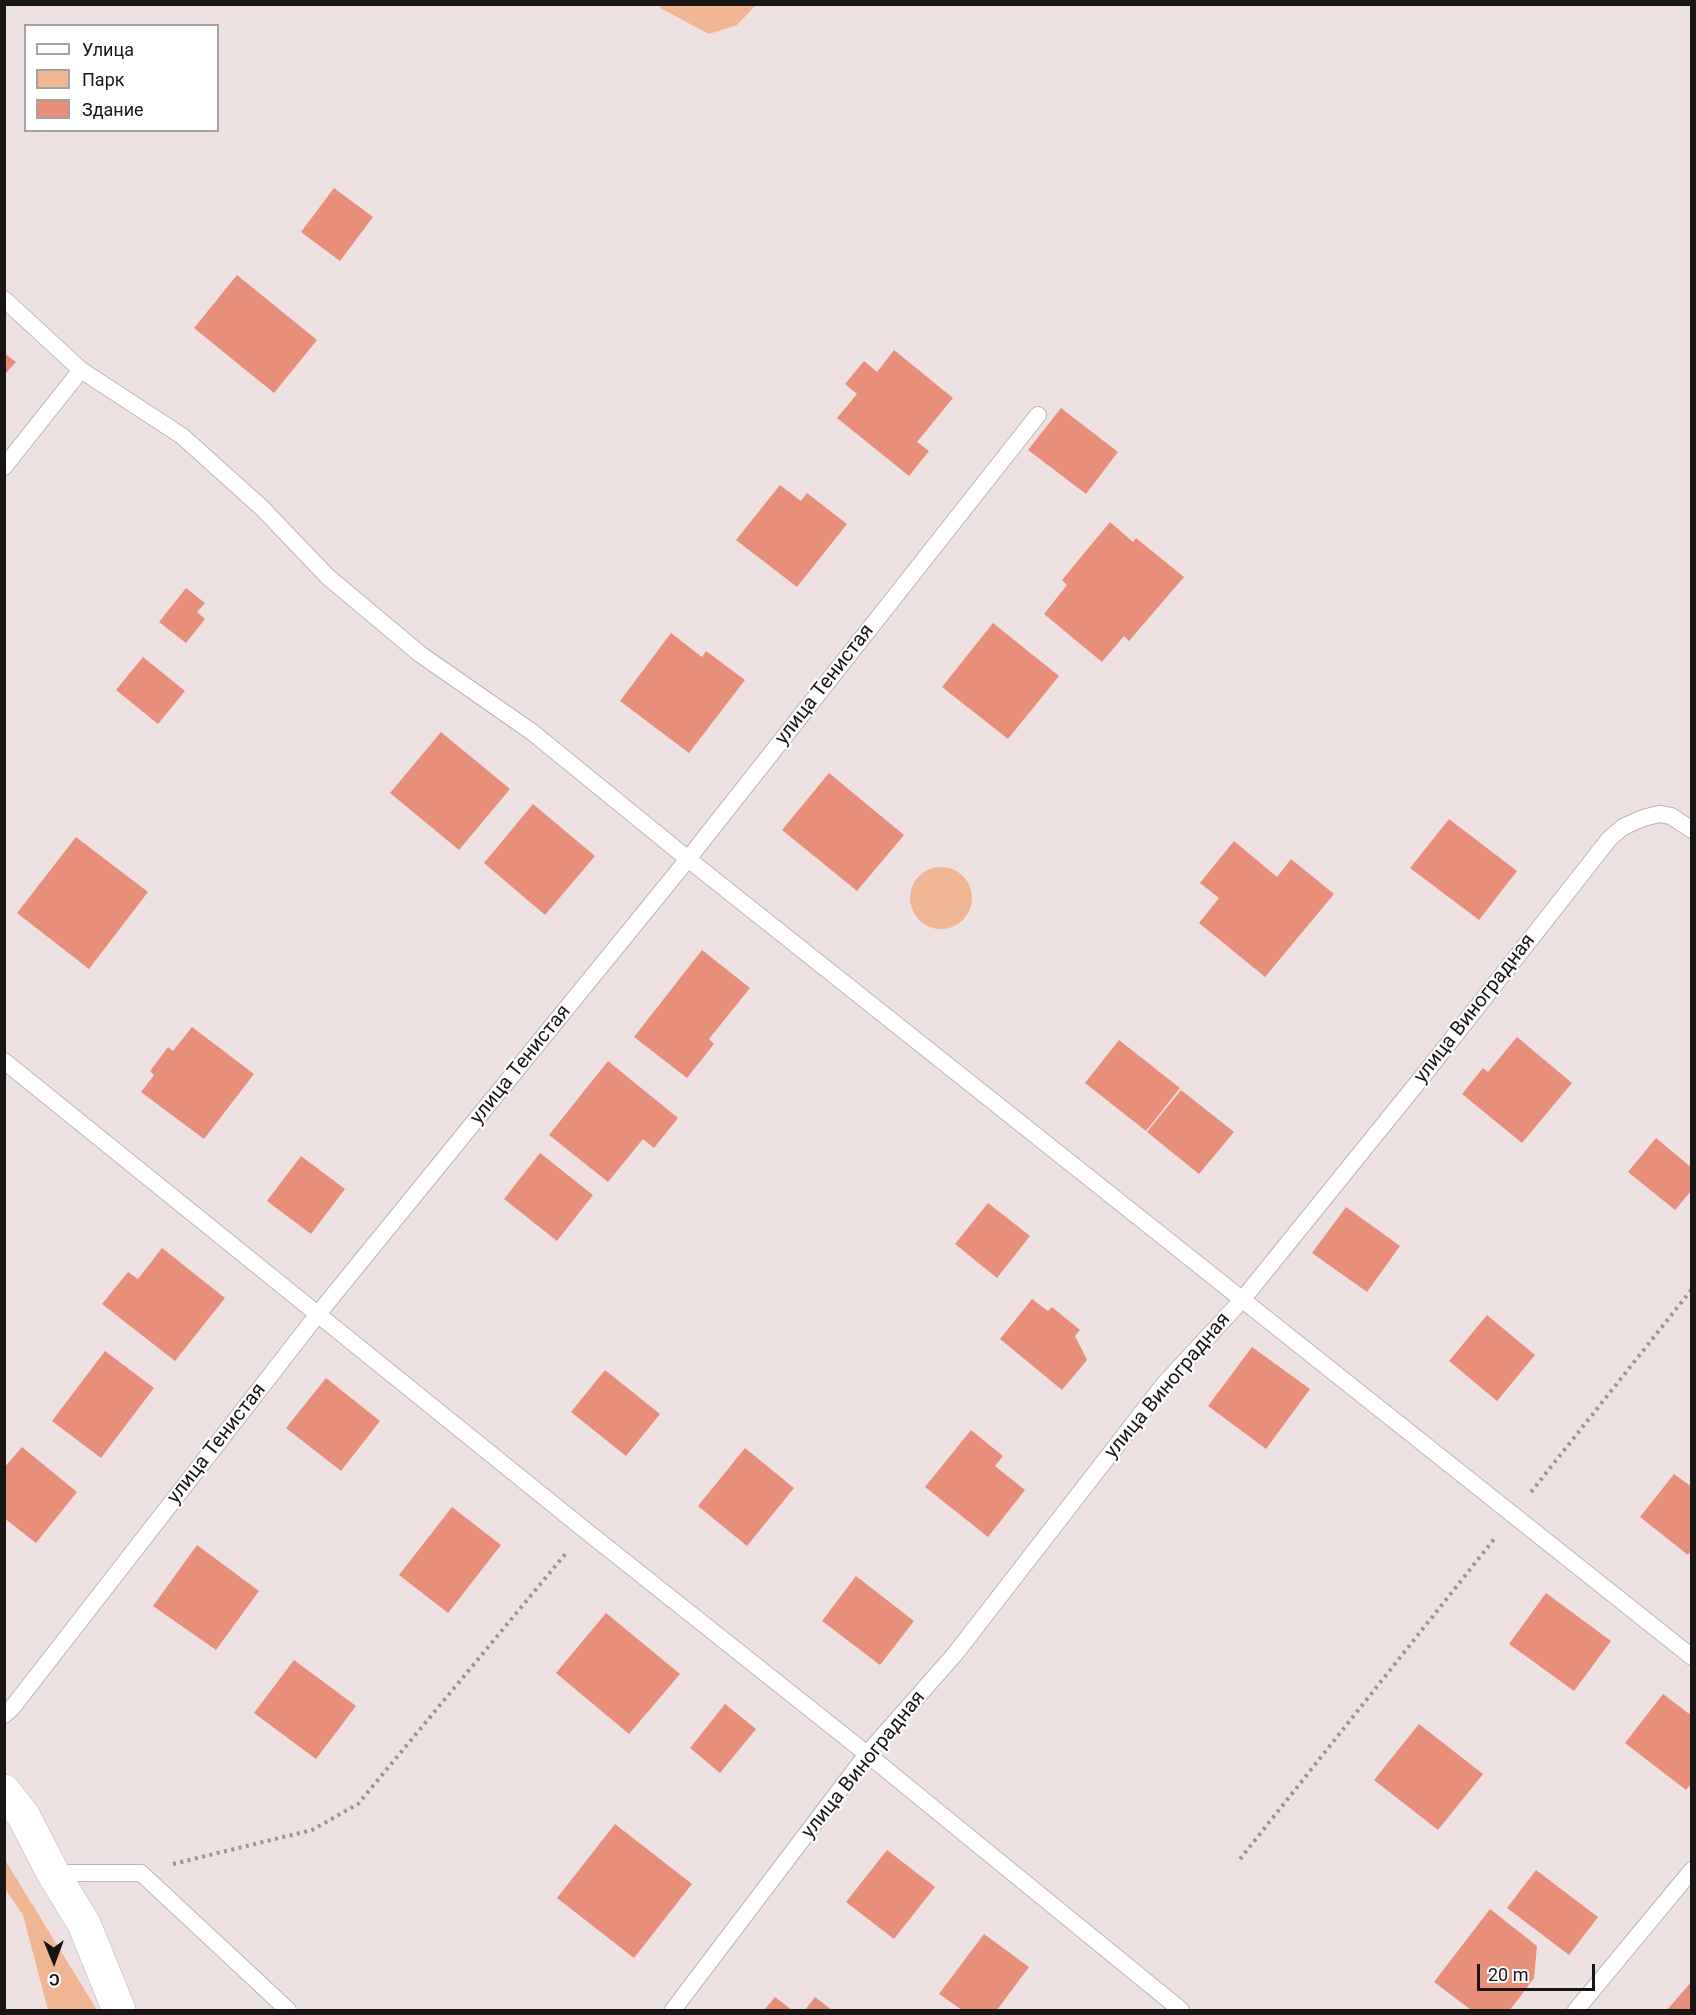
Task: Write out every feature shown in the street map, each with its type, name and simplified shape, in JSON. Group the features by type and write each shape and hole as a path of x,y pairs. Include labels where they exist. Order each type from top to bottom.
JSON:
{"street":[{"path":"4,1791 23,1815 53,1873 84,1923 119,2010"}],"lane":[{"path":"4,299 81,370 182,436 262,508 337,585 420,654 532,732 688,859 1692,1657"},
{"path":"4,467 81,370"},
{"name":"улица Тенистая","path":"4,1715 12,1708 318,1314 688,859 1038,415"},
{"name":"улица Виноградная","path":"673,2010 867,1754 955,1654 1165,1383 1242,1299 1423,1076 1610,838 1623,827 1659,814 1671,816 1692,830"},
{"path":"4,1061 585,1530 867,1754 1181,2010"},
{"path":"1576,2010 1692,1870"},
{"path":"53,1873 141,1873 288,2010"}],"path":[{"path":"1240,1859 1692,1289"},
{"path":"141,1873 312,1830 358,1804 585,1530"}],"green space":[{"path":"662,4 754,4 755,6 737,25 709,34 660,8"},
{"path":"941,867 953,869 963,876 970,886 972,898 970,910 963,920 953,927 941,929 929,927 919,920 912,910 910,898 912,886 919,876 929,869"},
{"path":"4,1860 97,2010 48,2010 23,1915 5,1889"}],"building":[{"path":"334,188 373,217 340,261 301,232"},
{"path":"237,275 317,340 274,393 194,328"},
{"path":"894,350 953,398 917,442 929,451 909,476 837,418 857,394 845,384 864,361 877,372"},
{"path":"4,353 16,362 4,375"},
{"path":"1061,408 1118,452 1086,494 1028,450"},
{"path":"780,485 801,501 807,493 847,524 797,587 736,540"},
{"path":"1110,522 1133,542 1136,538 1184,577 1129,641 1124,636 1102,662 1044,614 1067,585 1062,580"},
{"path":"186,588 205,603 197,612 205,619 186,643 159,622"},
{"path":"993,623 1059,676 1008,739 942,687"},
{"path":"671,633 702,657 706,651 745,680 689,753 620,701"},
{"path":"143,657 185,691 158,724 116,690"},
{"path":"441,732 510,789 459,850 390,793"},
{"path":"829,773 904,835 857,891 782,830"},
{"path":"533,804 595,856 545,915 484,863"},
{"path":"1449,819 1517,871 1479,920 1410,868"},
{"path":"76,837 148,892 89,969 17,913"},
{"path":"1234,841 1277,877 1291,859 1334,894 1265,977 1199,923 1219,898 1200,883"},
{"path":"702,950 750,988 709,1039 714,1044 687,1078 634,1037"},
{"path":"192,1027 254,1074 204,1139 141,1092 154,1075 150,1071 168,1047 173,1051"},
{"path":"1517,1037 1572,1083 1522,1143 1462,1094 1483,1068 1488,1072"},
{"path":"1119,1040 1180,1088 1146,1131 1085,1083"},
{"path":"608,1061 678,1118 654,1148 643,1139 608,1182 549,1135"},
{"path":"1181,1090 1234,1132 1199,1174 1147,1132"},
{"path":"1656,1138 1692,1168 1692,1190 1675,1210 1628,1172"},
{"path":"540,1153 593,1195 557,1241 504,1199"},
{"path":"301,1156 345,1189 311,1234 267,1201"},
{"path":"988,1203 1030,1236 997,1278 955,1244"},
{"path":"1346,1207 1400,1246 1367,1292 1312,1253"},
{"path":"162,1248 225,1298 175,1361 102,1304 128,1272 138,1279"},
{"path":"1032,1299 1048,1311 1052,1307 1080,1330 1075,1336 1087,1360 1062,1390 1000,1339"},
{"path":"1487,1315 1535,1355 1497,1401 1449,1361"},
{"path":"1252,1347 1310,1389 1266,1449 1208,1406"},
{"path":"105,1351 154,1388 101,1458 52,1421"},
{"path":"605,1370 660,1414 626,1456 571,1412"},
{"path":"326,1378 380,1421 341,1471 286,1428"},
{"path":"971,1430 1003,1456 995,1466 1025,1490 988,1537 925,1487"},
{"path":"22,1447 77,1492 36,1543 4,1518 4,1468"},
{"path":"745,1448 794,1488 747,1546 698,1506"},
{"path":"1674,1474 1692,1487 1692,1550 1688,1555 1640,1517"},
{"path":"452,1507 501,1545 448,1613 399,1575"},
{"path":"197,1545 259,1591 216,1650 153,1606"},
{"path":"856,1576 914,1621 880,1665 822,1621"},
{"path":"1546,1593 1611,1641 1574,1691 1509,1644"},
{"path":"606,1613 680,1674 629,1734 556,1673"},
{"path":"294,1660 356,1706 316,1759 254,1713"},
{"path":"1663,1694 1692,1716 1692,1783 1686,1790 1625,1743"},
{"path":"725,1704 756,1729 720,1773 690,1748"},
{"path":"1419,1724 1483,1774 1438,1830 1374,1780"},
{"path":"615,1824 692,1884 634,1958 557,1898"},
{"path":"887,1850 935,1887 894,1939 846,1902"},
{"path":"1536,1870 1598,1917 1569,1955 1507,1908"},
{"path":"1490,1909 1537,1946 1534,1978 1510,2010 1471,2010 1434,1982"},
{"path":"984,1934 1029,1967 997,2010 962,2010 939,1994"},
{"path":"1692,1981 1692,2010 1667,2010"},
{"path":"775,1997 792,2010 764,2010"},
{"path":"815,1997 832,2010 805,2010"}]}
